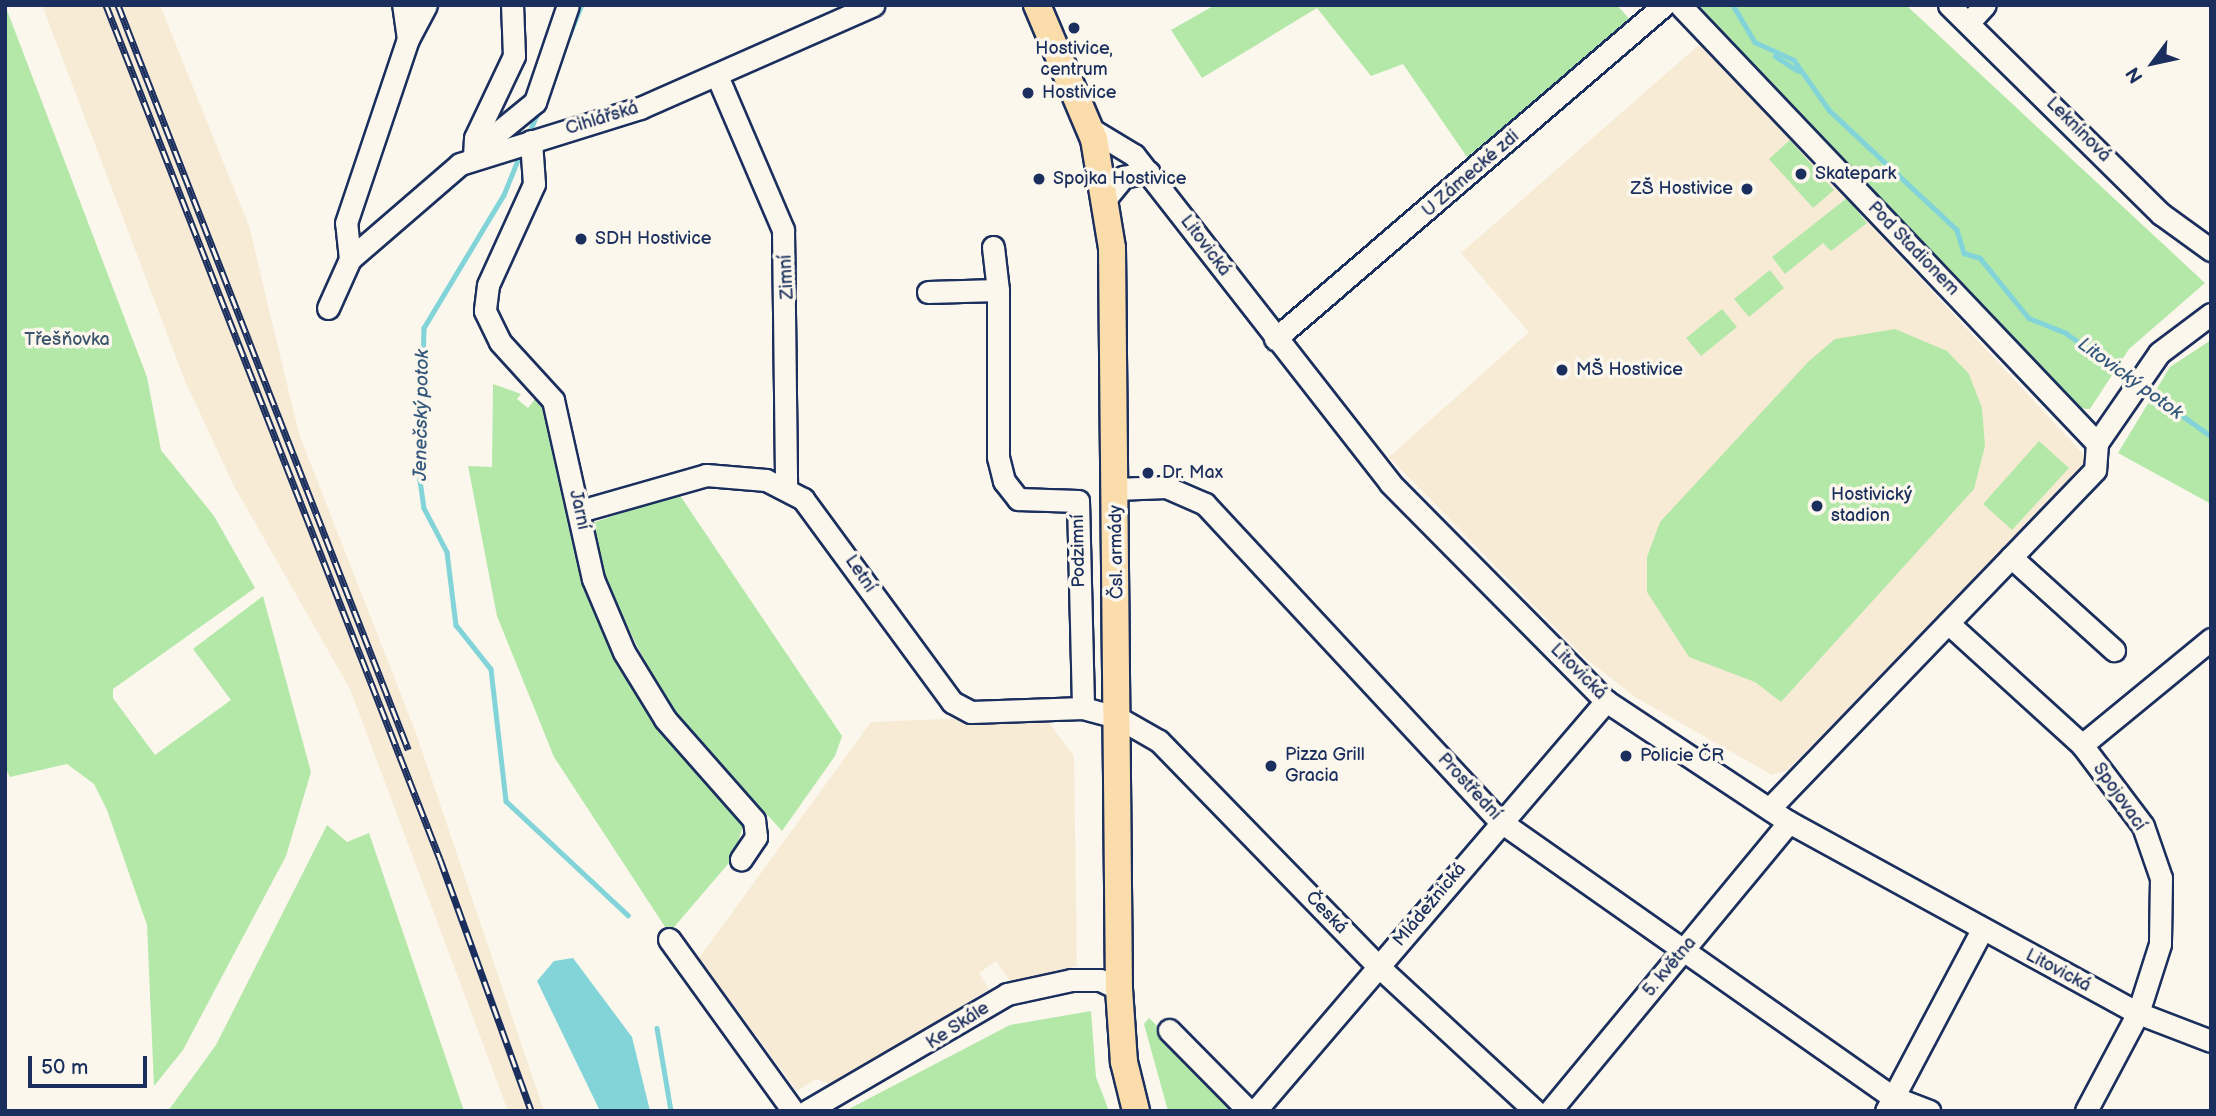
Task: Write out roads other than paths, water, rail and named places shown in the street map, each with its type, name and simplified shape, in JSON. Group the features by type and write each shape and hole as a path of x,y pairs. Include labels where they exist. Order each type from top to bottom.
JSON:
{"main road":[{"name":"Čsl. armády","path":"1037,5 1089,128 1107,197 1116,489 1119,989 1124,1062 1136,1111"}],"street":[{"path":"403,5 408,39"},
{"path":"328,308 350,258 346,223 408,39 426,5"},
{"path":"482,155 475,138 514,56 512,5"},
{"path":"482,155 491,138 535,102 568,5"},
{"name":"Cihlářská","path":"350,258 482,155 718,78 873,5"},
{"name":"U Zámecké zdi","path":"1275,339 1664,5"},
{"name":"Pod Stadionem","path":"1680,5 2097,443"},
{"name":"Leknínová","path":"1949,5 2161,214 2211,250"},
{"path":"1969,22 1985,5"},
{"name":"Zimní","path":"718,78 783,230 786,489"},
{"name":"Litovická","path":"1089,128 1134,155 1390,483 1606,701 1789,822 2138,1013 2211,1041"},
{"name":"Jarní","path":"525,143 534,184 488,285 485,311 500,342 553,400 580,510 593,579 624,652 665,719 754,820 756,837 741,859"},
{"path":"1107,197 1123,177 1149,172"},
{"name":"Podzimní","path":"993,247 998,290 1004,481 1018,499 1078,501 1083,708"},
{"path":"928,292 998,290"},
{"path":"1769,809 2095,470 2097,443 2148,365 2211,314"},
{"name":"Letní","path":"580,510 706,475 741,475 786,489 823,520 952,702 971,712 1083,708 1118,717"},
{"name":"Prostřední","path":"1116,489 1166,487 1205,504 1501,821 1685,949 1889,1104 1929,1111"},
{"path":"2011,557 2114,650"},
{"path":"1948,623 2082,745"},
{"name":"Spojovací","path":"2086,1111 2138,1013 2160,944 2161,878 2143,826 2082,745 2211,639"},
{"name":"Mládežnická","path":"1255,1111 1606,701"},
{"name":"Česká","path":"1118,717 1159,741 1378,966 1535,1111"},
{"name":"5. května","path":"1550,1111 1789,822"},
{"path":"1889,1104 1982,930"},
{"path":"669,939 793,1111"},
{"name":"Ke Skále","path":"807,1111 1007,994 1071,980 1100,980 1119,989"},
{"path":"1170,1030 1249,1111"}],"water":[{"path":"573,958 632,1037 650,1111 600,1111 537,981 554,961"}],"waterway":[{"name":"Jenečský potok","path":"568,38 581,5"},
{"name":"Litovický potok","path":"1733,5 1755,42 1794,60 1830,111 1957,230 1964,253 1980,258 2029,318 2066,333 2133,381"},
{"path":"1775,56 1798,71"},
{"name":"Jenečský potok","path":"528,135 538,111"},
{"name":"Jenečský potok","path":"521,153 504,195 424,328 420,480 424,508 447,552 456,625 491,669 506,801 628,915"},
{"name":"Litovický potok","path":"2143,388 2211,436"},
{"name":"Jenečský potok","path":"657,1028 671,1111"}],"railway":[{"path":"106,5 440,859 531,1111"},
{"path":"118,5 408,749"}],"place":[{"name":"Hostivice, centrum","path":"1074,28"},
{"name":"Hostivice","path":"1028,93"},
{"name":"Skatepark","path":"1801,174"},
{"name":"Spojka Hostivice","path":"1039,179"},
{"name":"ZŠ Hostivice","path":"1747,189"},
{"name":"SDH Hostivice","path":"581,239"},
{"name":"MŠ Hostivice","path":"1562,370"},
{"name":"Dr. Max","path":"1148,473"},
{"name":"Hostivický stadion","path":"1817,506"},
{"name":"Policie ČR","path":"1626,756"},
{"name":"Pizza Grill Gracia","path":"1271,766"}],"park label":[{"name":"Třešňovka","path":"67,340"}]}
